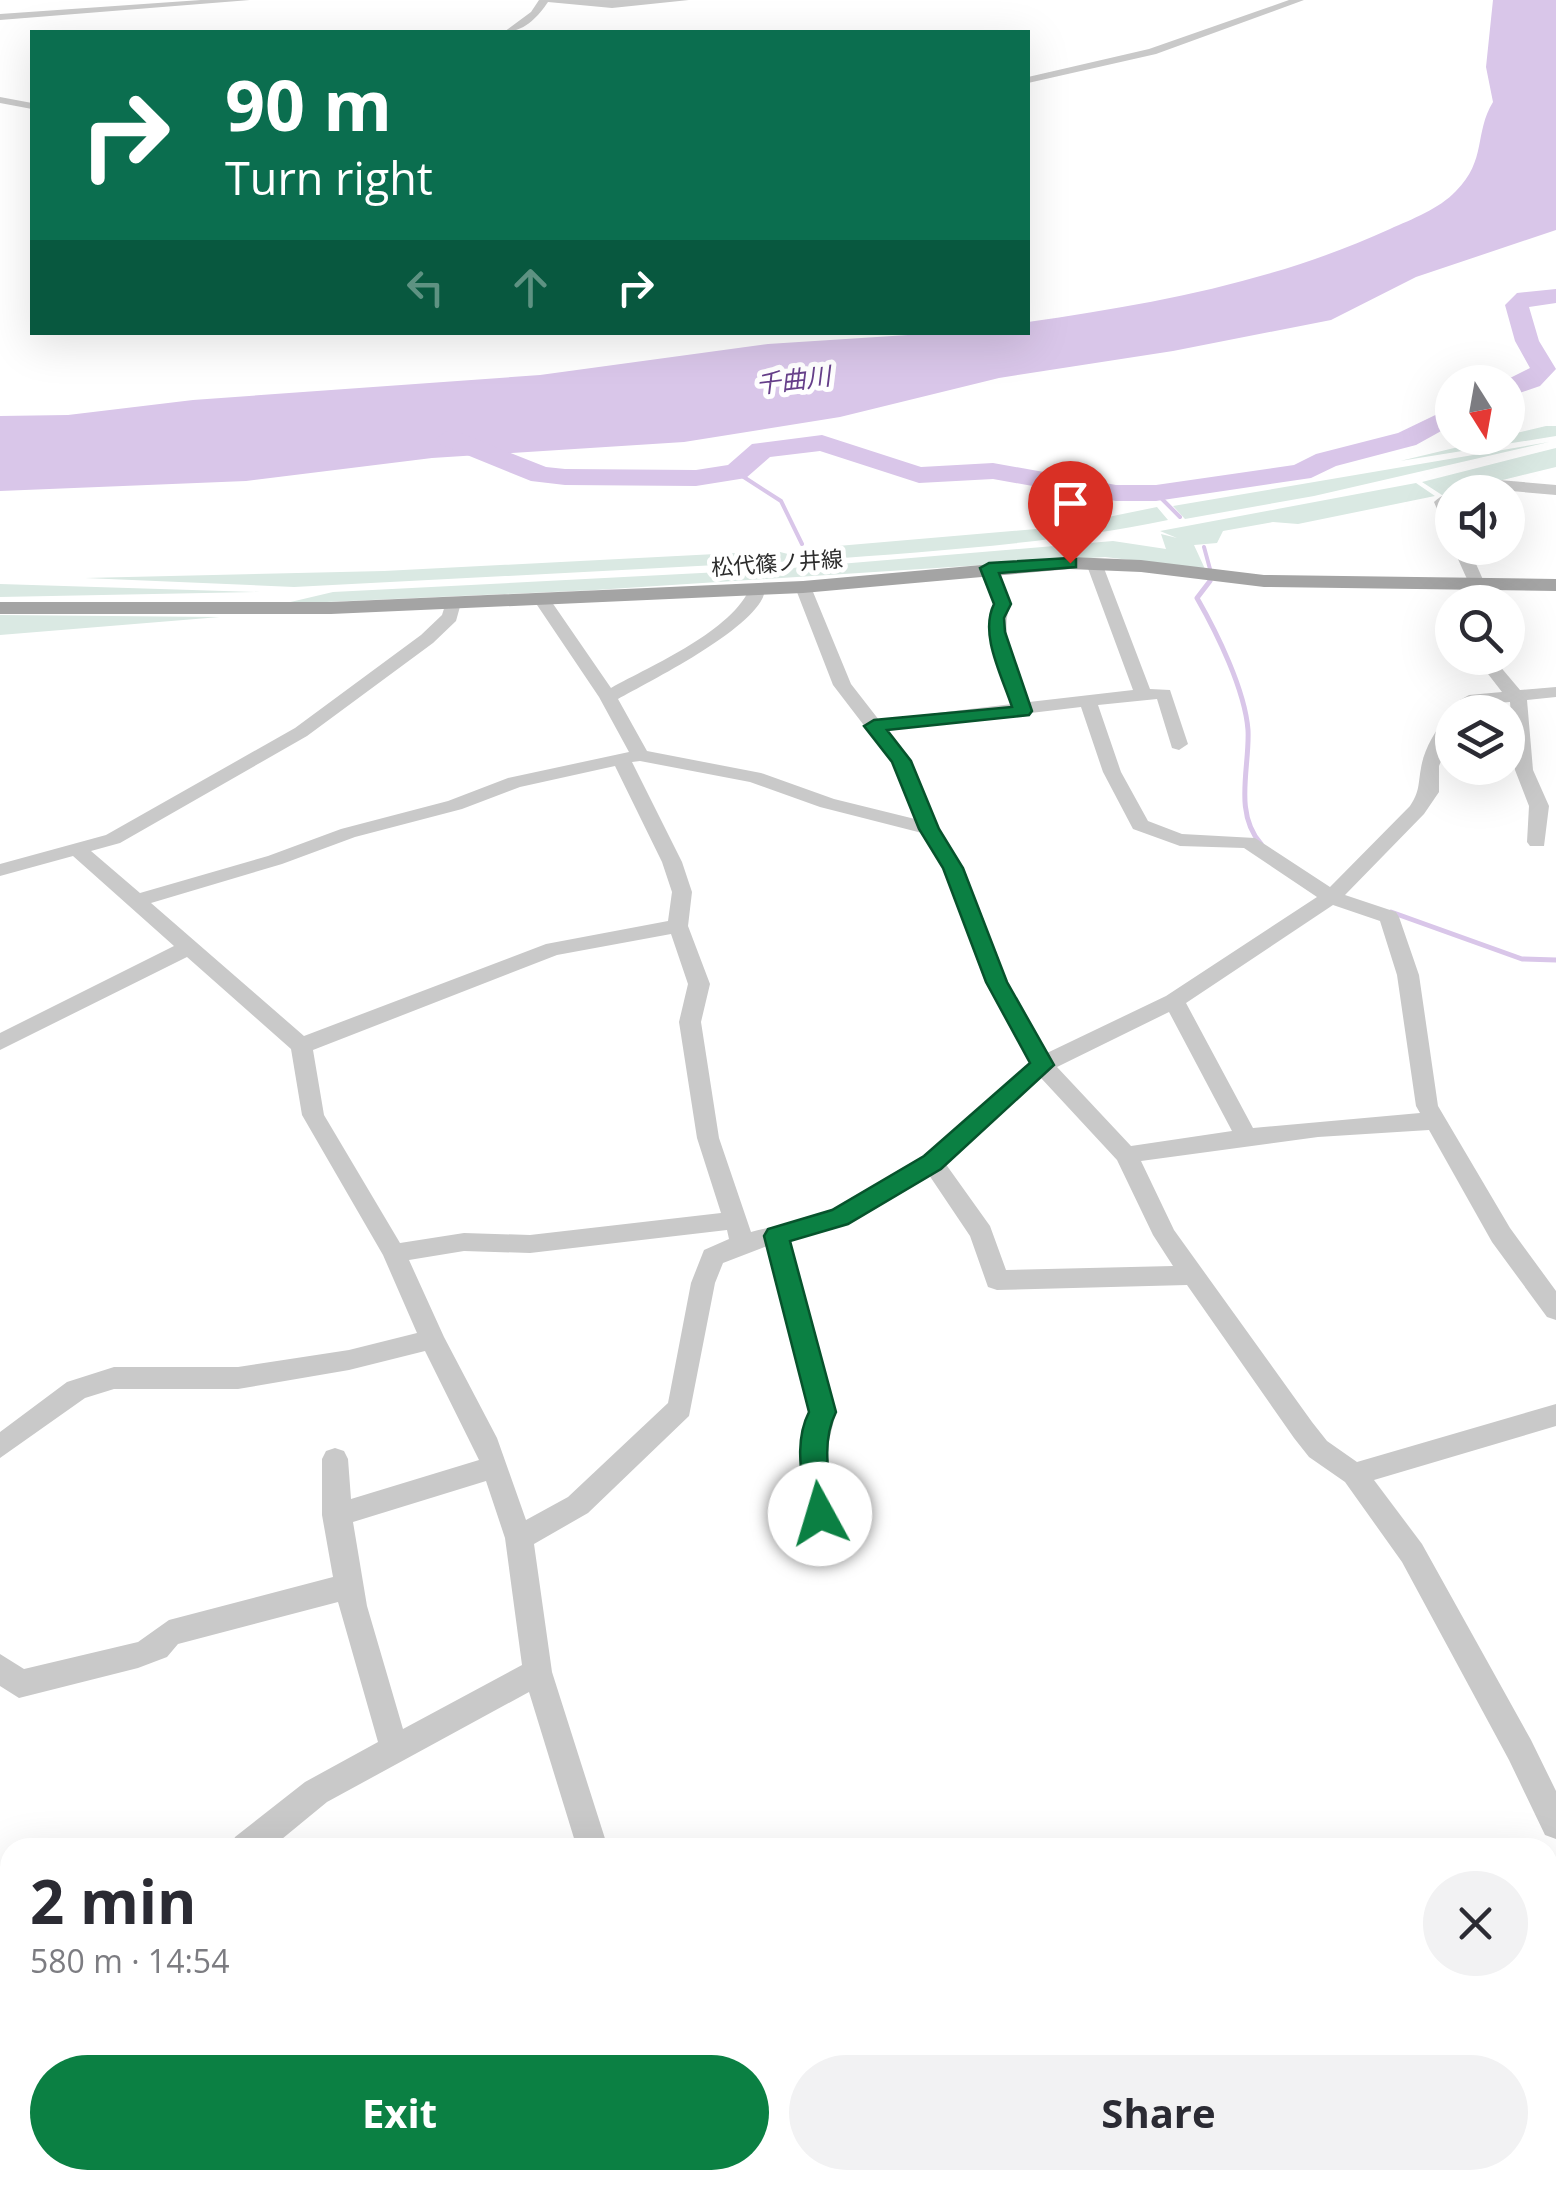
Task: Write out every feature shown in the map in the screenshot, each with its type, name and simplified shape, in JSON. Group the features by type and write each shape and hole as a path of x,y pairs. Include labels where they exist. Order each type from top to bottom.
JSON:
{"main road":[{"name":"松代篠ノ井線","path":"0,608 295,609 542,600 802,588 989,568 1094,563 1264,582 1435,588"},
{"name":"松代篠ノ井線","path":"1525,587 1556,585"}],"street":[{"path":"0,17 245,0"},
{"path":"511,30 535,14 544,0"},
{"path":"552,0 684,0"},
{"path":"1030,80 1196,38 1298,0"},
{"path":"1196,38 1254,2"},
{"path":"0,102 30,107"},
{"path":"1525,487 1556,490"},
{"path":"1094,563 1144,694"},
{"path":"989,568 1003,604 996,618 997,632 1023,711"},
{"path":"802,588 842,685 901,761 929,829 953,868 996,982 1042,1065 1126,1156 1165,1235 1310,1440 1354,1474 1412,1554 1520,1750 1556,1824"},
{"path":"608,697 710,640 756,598 758,590"},
{"path":"542,600 608,697 682,892 678,926 698,984 690,1022 708,1138 740,1231"},
{"path":"0,870 113,839 301,732 426,639 450,617 452,603"},
{"path":"1500,675 1517,695 1556,692"},
{"path":"874,726 1164,694 1179,744"},
{"path":"1088,701 1112,772 1140,826 1180,840 1248,842 1331,897 1389,916 1408,975 1427,1106 1501,1235 1556,1310"},
{"path":"394,1253 464,1242 530,1244 740,1231 776,1236 839,1218 932,1162 1042,1065 1174,1001 1331,897 1430,792 1430,766 1435,751"},
{"path":"140,900 275,860 348,833 456,805 516,782 630,757 754,777 827,803 929,829"},
{"path":"1525,772 1539,806 1538,842"},
{"path":"78,850 140,900 301,1046 313,1115 394,1253 432,1339 484,1438 518,1538 536,1672 590,1838"},
{"path":"301,1046 554,949 678,926"},
{"path":"0,1042 190,947"},
{"path":"1174,1001 1246,1136"},
{"path":"1126,1156 1359,1123 1435,1122"},
{"path":"932,1162 980,1233 997,1280 1194,1275"},
{"path":"518,1538 578,1505 680,1408 703,1283 712,1257 740,1231"},
{"path":"776,1236 823,1412 814,1428 813,1450 820,1514"},
{"path":"0,1447 76,1390 114,1378 238,1378 349,1360 432,1339"},
{"path":"1354,1474 1556,1415"},
{"path":"335,1459 336,1515 349,1586 374,1690 395,1748"},
{"path":"336,1515 494,1467"},
{"path":"0,1667 18,1684 138,1655 157,1648 169,1633 349,1586"},
{"path":"258,1838 316,1792 536,1672"}],"shaded area":[{"path":"1556,426 1556,436 1525,441 1525,431"},
{"path":"1556,448 1556,467 1523,475 1450,475"},
{"path":"1473,455 1492,455 1314,496 1185,519 1173,506"},
{"path":"1435,479 1435,490 1422,482"},
{"path":"1416,483 1435,496 1298,524 1273,522 1223,531 1217,543 1194,545 1205,569 1105,557 595,590 282,604 333,592 780,569 1113,541 1166,549 1161,534 1177,538 1160,531"},
{"path":"1157,507 1168,520 1080,535 815,560 811,553 828,553 826,547 1059,527"},
{"path":"776,551 792,555 795,561 294,587 85,578 384,571"},
{"path":"0,584 260,592 0,597"},
{"path":"0,615 220,617 0,635"}],"water":[{"name":"千曲川","path":"1493,0 1556,0 1556,230 1416,277 1331,320 1173,351 999,378 840,417 684,442 432,458 246,481 0,491 0,416 68,415 193,400 540,375 768,344 908,335 1030,335 1030,322 1167,299 1257,277 1346,247 1425,213 1449,197 1472,168 1493,102 1486,67"}],"waterway":[{"path":"1525,383 1543,369 1527,341 1517,305 1525,298 1556,296"},
{"path":"449,438 541,475 565,477 696,478 736,472 762,450 822,443 919,475 993,471 1116,493 1156,493 1301,472 1326,460 1407,439 1435,424"},
{"path":"736,472 781,501 802,544"},
{"path":"1156,493 1180,517"},
{"path":"1204,547 1210,569"},
{"path":"1210,581 1197,598 1242,697 1248,730 1245,804 1252,831 1261,844"},
{"path":"1391,912 1522,959 1556,960"}],"route":[{"path":"820,1514 813,1450 814,1428 823,1412 805,1332 776,1236 839,1218 932,1162 1042,1065 996,982 953,868 929,829 925,810 901,761 874,726 1023,711 997,632 996,618 1003,604 989,568 1070,563"}]}
